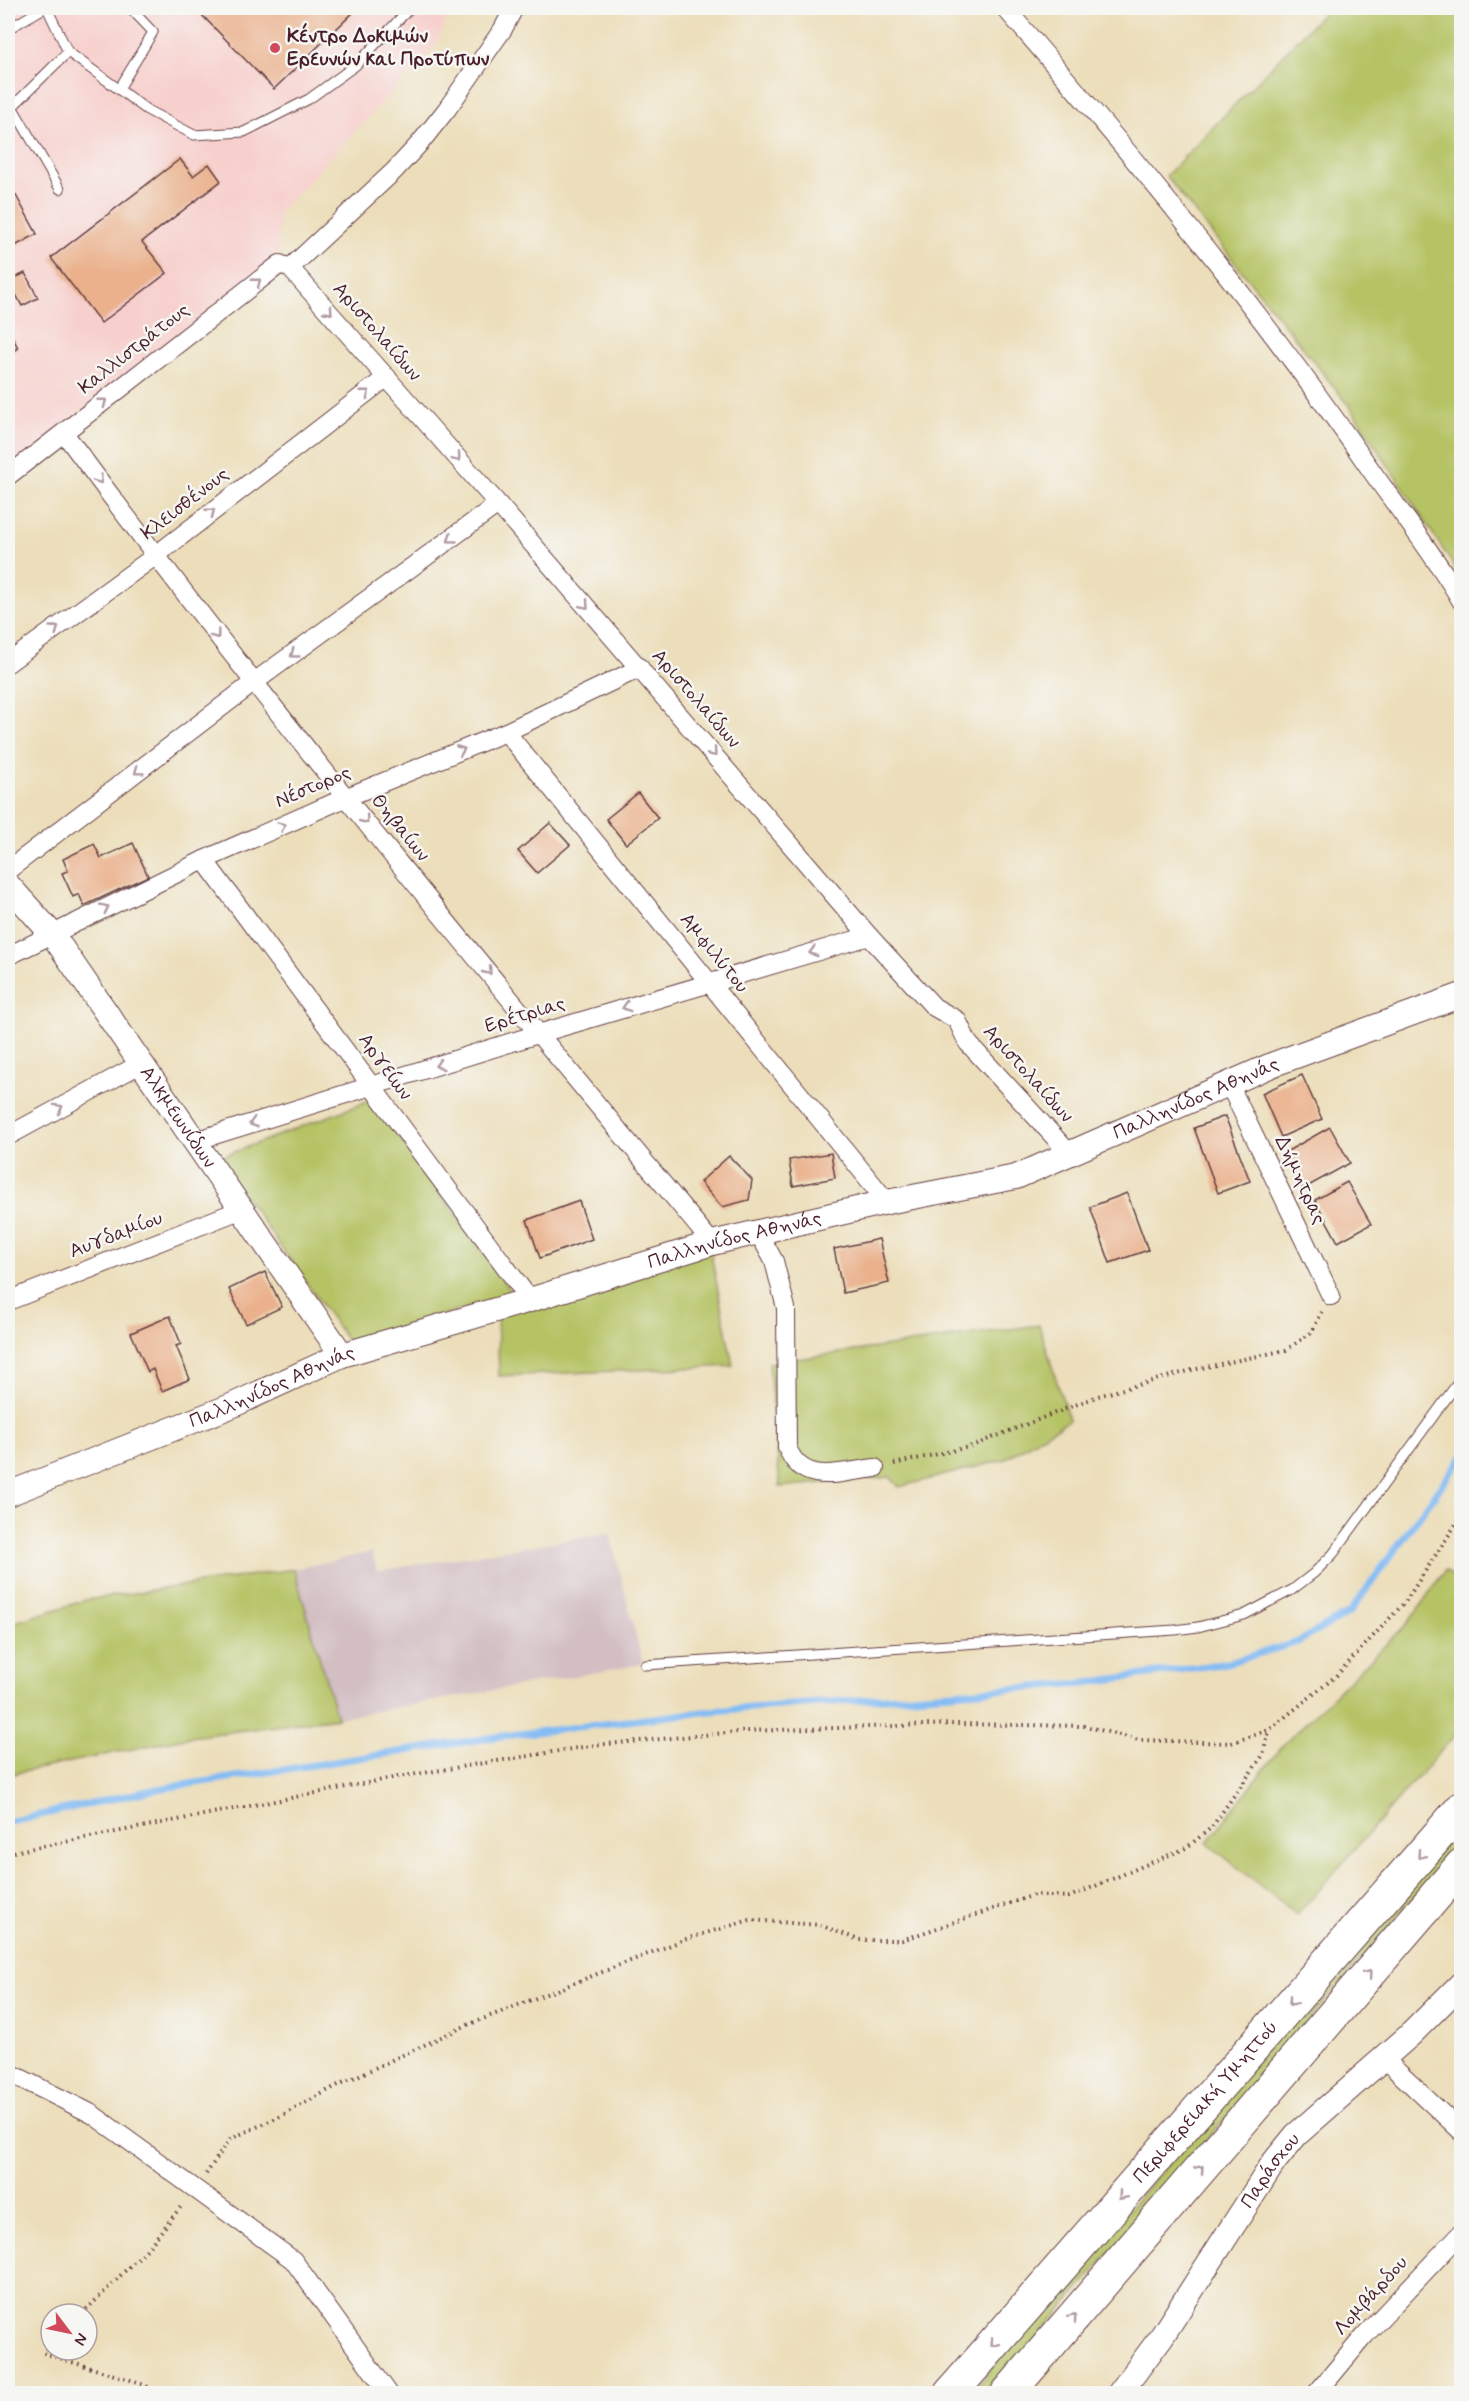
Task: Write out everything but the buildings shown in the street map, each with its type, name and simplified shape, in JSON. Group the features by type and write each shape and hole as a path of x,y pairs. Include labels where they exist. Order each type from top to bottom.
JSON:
{"highway":[{"name":"Περιφερειακή Υμηττού","path":"950,2394 1461,1808"},
{"name":"Περιφερειακή Υμηττού","path":"1007,2394 1461,1865"}],"street":[{"path":"290,268 394,171 420,142 497,38 514,8"},
{"path":"1005,8 1128,149 1244,296 1336,420 1461,603"},
{"name":"Καλλιστράτους","path":"8,476 280,264 290,268"},
{"name":"Αριστολαίδων","path":"290,268 498,504 869,936 934,1007 957,1020 968,1043 1070,1154"},
{"name":"Κλεισθένους","path":"8,663 155,556 387,377"},
{"name":"Θηβαίων","path":"64,433 253,683 538,1034 712,1243"},
{"path":"8,870 253,683 498,504"},
{"name":"Νέστορος","path":"8,956 204,860 347,797 506,732 640,668"},
{"name":"Αμφιλύτου","path":"506,732 887,1202"},
{"name":"Αργείων","path":"204,860 530,1300"},
{"name":"Αλκμεωνίδων","path":"8,885 52,934 342,1355"},
{"name":"Ερέτριας","path":"195,1141 538,1034 869,936"},
{"name":"Παλληνίδος Αθηνάς","path":"8,1494 231,1406 342,1355 530,1300 712,1243 887,1202 1016,1177 1274,1064 1461,996"},
{"path":"8,1137 142,1063"},
{"name":"Δήμητρας","path":"1229,1084 1331,1296"},
{"name":"Αυγδαμίου","path":"8,1301 240,1210"},
{"path":"758,1232 774,1261 786,1308 787,1446 793,1462 803,1470 815,1474 875,1468"},
{"name":"Παράσχου","path":"1119,2394 1162,2336 1274,2162 1296,2134 1384,2059 1461,1983"},
{"path":"1384,2059 1461,2132"},
{"path":"8,2072 92,2114 293,2260 389,2394"},
{"name":"Λομβάρδου","path":"1316,2394 1365,2335 1461,2232"}],"lane":[{"path":"8,29 46,8 68,52 147,110 194,135 244,132 309,99 356,65 410,8"},
{"path":"119,89 153,32 130,8"},
{"path":"60,189 10,110 68,52"},
{"path":"645,1665 1175,1630 1198,1628 1244,1615 1292,1590 1333,1554 1461,1377"}],"path":[{"path":"875,1468 969,1447 1098,1396 1192,1370 1286,1350 1311,1333 1331,1296"},
{"path":"8,1853 398,1777 596,1745 747,1731 956,1724 1085,1726 1139,1740 1231,1743 1269,1730 1336,1677 1405,1602 1461,1515"},
{"path":"94,2302 148,2248 195,2189 230,2139 465,2026 686,1939 750,1920 820,1925 859,1940 902,1940 1034,1895 1069,1897 1186,1848 1211,1827 1263,1755 1269,1730"},
{"path":"72,2362 137,2382 164,2394"}],"shaded area":[{"path":"8,8 450,8 437,44 279,213 278,258 8,469"},
{"path":"610,1533 643,1664 337,1718 294,1569 372,1552 377,1571"}],"green space":[{"path":"1328,8 1461,8 1461,577 1350,407 1166,176"},
{"path":"372,1100 514,1295 348,1342 218,1158"},
{"path":"710,1250 733,1366 499,1376 497,1315"},
{"path":"1039,1325 1069,1420 1003,1460 899,1487 890,1477 780,1487 769,1363"},
{"path":"294,1569 337,1718 190,1737 8,1775 8,1624 86,1600"},
{"path":"1445,1570 1461,1583 1461,1728 1297,1915 1207,1843 1282,1746 1409,1622"},
{"path":"1461,1823 1461,1842 990,2393 970,2394"}],"waterway":[{"path":"8,1822 157,1789 502,1736 711,1711 1085,1683 1228,1663 1298,1642 1350,1612 1462,1457"}],"place":[{"name":"Κέντρο Δοκιμών Ερευνών και Προτύπων","path":"275,48"}]}
